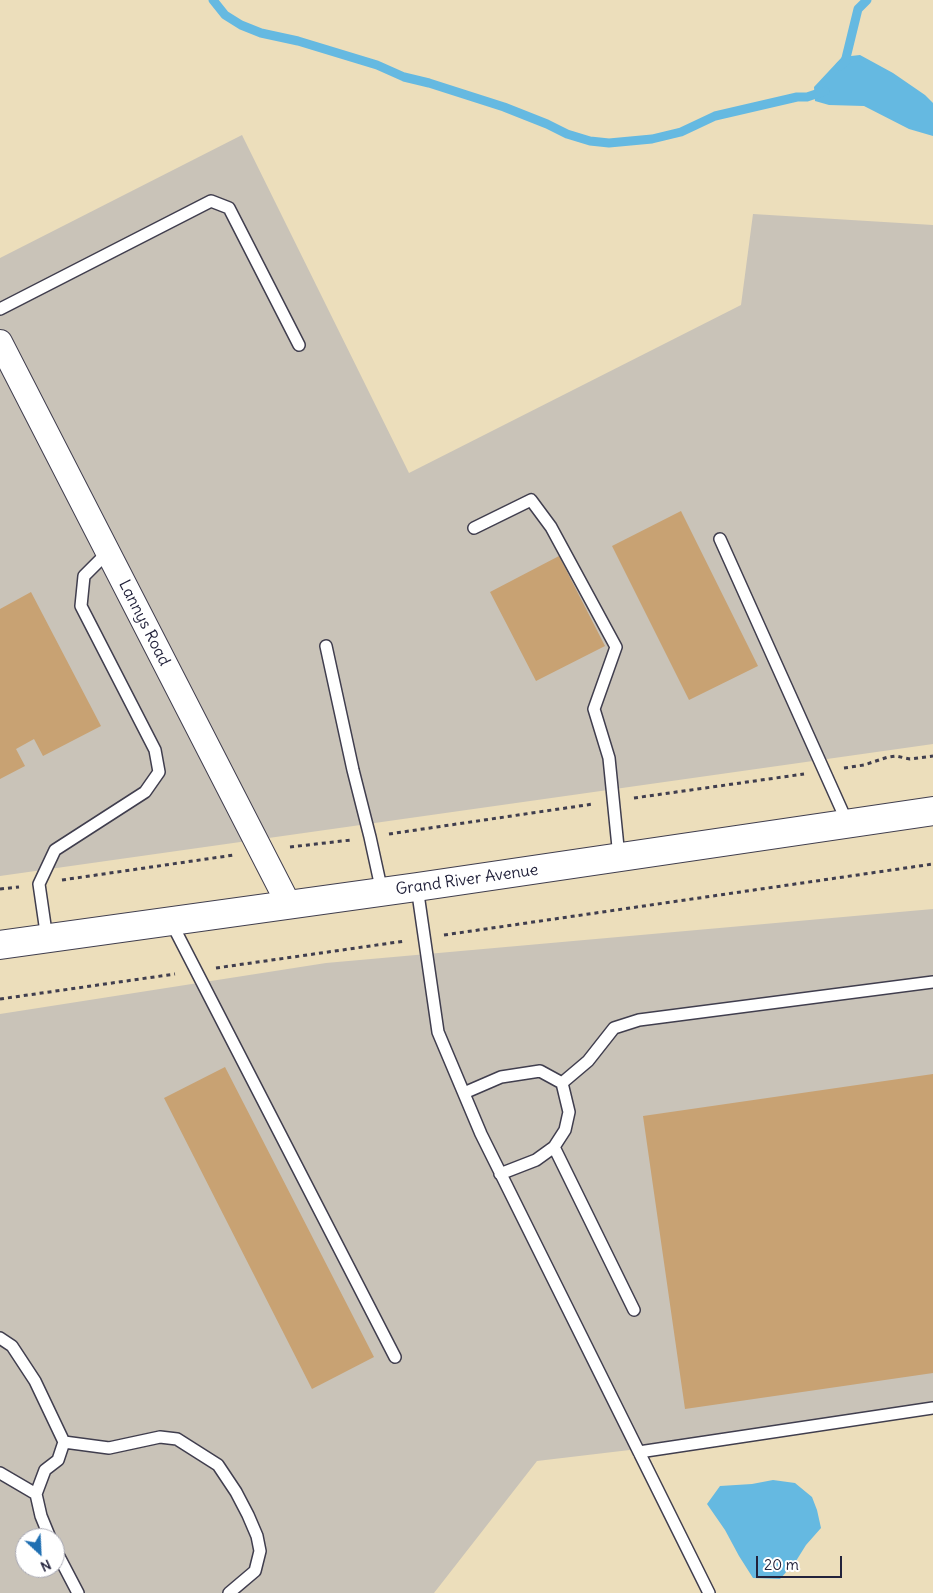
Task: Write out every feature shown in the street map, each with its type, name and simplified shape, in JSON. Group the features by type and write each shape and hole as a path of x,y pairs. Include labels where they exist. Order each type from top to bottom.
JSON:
{"main road":[{"name":"Grand River Avenue","path":"0,946 933,812"}],"street":[{"name":"Lannys Road","path":"0,342 289,905"}],"lane":[{"path":"0,309 211,201 229,208 299,345"},
{"path":"474,528 532,500 551,527 616,647 594,709 609,758 619,857"},
{"path":"720,539 848,824"},
{"path":"47,939 39,884 55,850 146,792 158,772 155,750 81,606 84,576 108,552"},
{"path":"326,646 382,892"},
{"path":"417,887 438,1032 500,1174 710,1593"},
{"path":"171,922 395,1357"},
{"path":"562,1083 588,1061 614,1028 639,1020 933,982"},
{"path":"464,1093 502,1077 540,1071 562,1083 569,1112 565,1130 554,1147 536,1160 500,1174"},
{"path":"554,1147 634,1310"},
{"path":"0,1338 12,1346 35,1381 64,1442 58,1460 45,1470 36,1494 46,1528"},
{"path":"639,1452 933,1408"},
{"path":"64,1442 109,1448 160,1437 177,1439 218,1464 248,1515 257,1536 260,1551 255,1571 229,1593"},
{"path":"0,1473 36,1494"},
{"path":"65,1568 78,1593"}],"path":[{"path":"0,889 825,771 864,765 888,757 896,756 910,759 933,756"},
{"path":"0,999 933,864"}],"shaded area":[{"path":"242,135 409,473 741,305 753,214 933,225 933,744 0,876 0,258"},
{"path":"933,909 933,1414 537,1461 434,1593 0,1593 0,1014 326,963"}],"water":[{"path":"860,55 893,73 925,95 933,103 933,136 909,129 864,106 829,105 815,101 814,87 842,57"},
{"path":"773,1480 795,1483 812,1497 821,1528 780,1579 753,1578 725,1530 707,1504 720,1486 752,1484"}],"building":[{"path":"681,511 758,666 689,700 612,546"},
{"path":"559,556 605,646 536,681 490,592"},
{"path":"31,592 101,726 43,756 34,739 16,749 25,766 0,779 0,609"},
{"path":"225,1067 374,1357 312,1389 164,1098"},
{"path":"933,1074 933,1373 685,1409 643,1116"}],"waterway":[{"path":"213,0 225,15 241,25 261,33 298,41 377,65 404,77 504,107 567,134 590,141 609,143 652,139 681,132 715,116 797,97 807,97 825,91"},
{"path":"840,66 845,62 858,9 867,0"}]}
